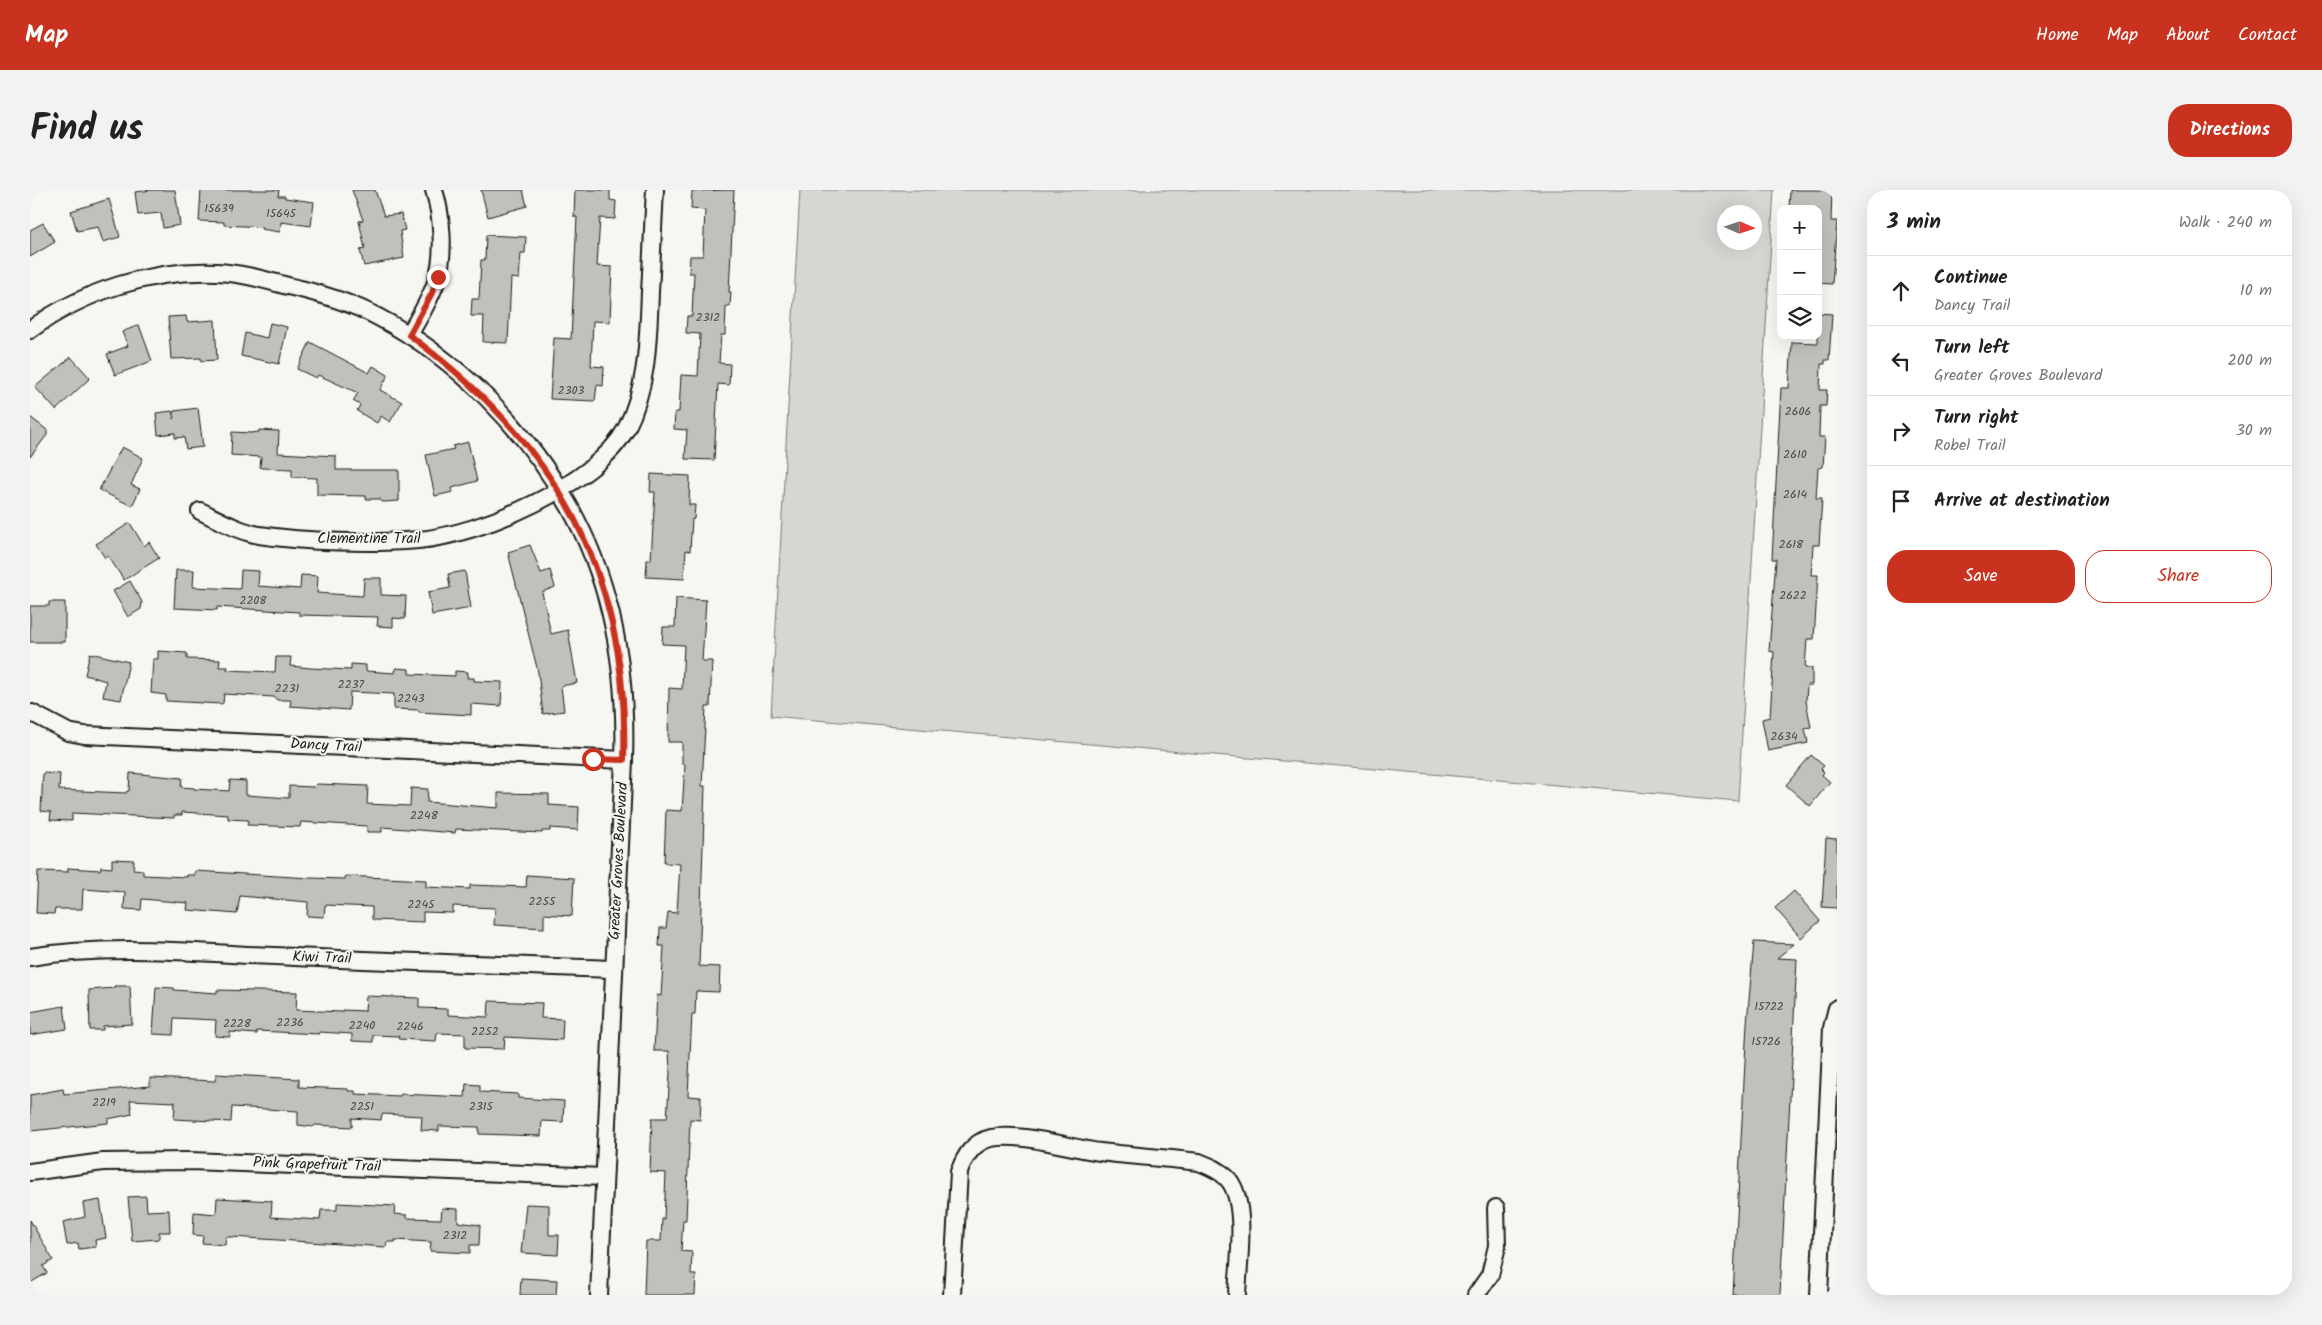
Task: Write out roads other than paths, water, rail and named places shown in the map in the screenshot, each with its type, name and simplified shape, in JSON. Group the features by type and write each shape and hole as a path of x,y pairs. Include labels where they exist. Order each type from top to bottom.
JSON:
{"street":[{"path":"409,335 432,293 438,277 440,223 434,190"},
{"name":"Clementine Trail","path":"200,511 239,529 259,534 365,542 419,540 448,535 480,525 560,491 614,446 626,428 639,395 648,352 655,190"},
{"name":"Greater Groves Boulevard","path":"30,330 80,301 126,284 184,272 218,272 251,276 333,299 377,316 409,335 443,360 482,394 515,431 560,491 578,524 594,561 613,622 623,684 626,722 599,1295"},
{"name":"Dancy Trail","path":"32,713 68,732 84,736 624,760"},
{"name":"Kiwi Trail","path":"30,957 118,949 176,950 293,957 614,968"},
{"path":"1819,1295 1832,1028 1837,1008"},
{"path":"952,1295 958,1172 966,1154 976,1145 991,1138 1013,1137 1099,1152 1199,1162 1214,1168 1228,1178 1236,1192 1240,1212 1237,1295"},
{"name":"Pink Grapefruit Trail","path":"30,1172 103,1162 190,1161 604,1177"},
{"path":"1476,1295 1490,1275 1497,1246 1496,1208"}]}
